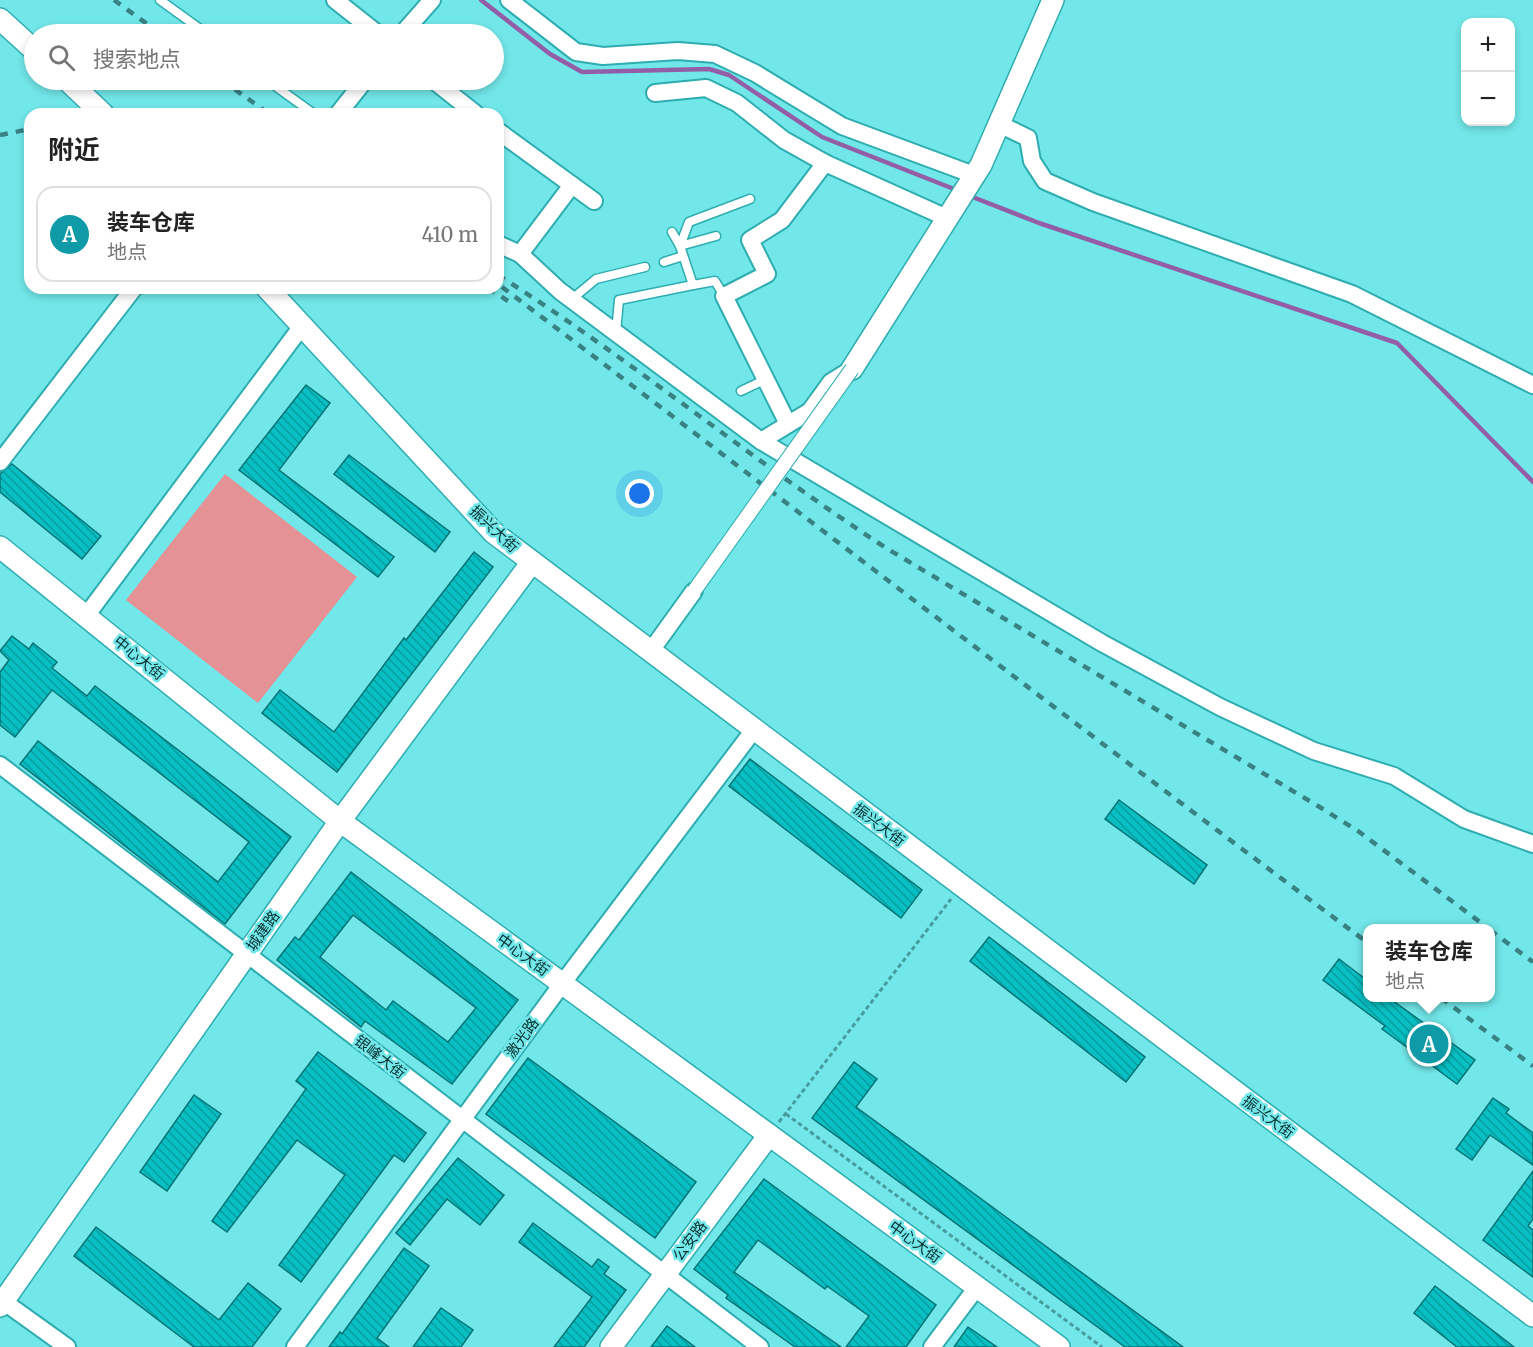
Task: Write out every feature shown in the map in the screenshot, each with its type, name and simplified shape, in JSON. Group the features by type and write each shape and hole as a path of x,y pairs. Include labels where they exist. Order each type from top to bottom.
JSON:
{"street":[{"path":"335,0 365,24"},
{"path":"411,24 432,0"},
{"path":"509,0 576,52 603,56 678,51 715,54 755,73 842,126 967,187"},
{"path":"650,652 852,369 967,187 999,124 1053,0"},
{"path":"0,19 24,41"},
{"path":"655,93 706,88 737,103 784,140 825,163 947,218"},
{"path":"78,90 97,108"},
{"path":"343,108 357,90"},
{"path":"446,90 468,108"},
{"path":"999,124 1028,138 1032,161 1045,181 1093,202 1352,294 1533,386"},
{"path":"504,134 594,201"},
{"path":"788,424 724,296 766,274 750,240 782,220 825,163"},
{"path":"520,254 572,185"},
{"path":"504,247 520,254 572,299 761,441 1101,643 1220,706 1314,752 1394,776 1464,819 1533,844"},
{"path":"0,462 129,294"},
{"name":"振兴大街","path":"273,294 494,533 753,731 1533,1316"},
{"path":"86,616 302,326"},
{"path":"761,441 810,411 831,382 852,369"},
{"name":"中心大街","path":"0,546 340,821 1059,1347"},
{"name":"城建路","path":"1,1302 340,821 532,562"},
{"name":"激光路","path":"295,1347 562,984 753,731"},
{"name":"银峰大街","path":"0,765 760,1347"},
{"name":"公安路","path":"610,1347 769,1135"},
{"path":"932,1347 977,1287"},
{"path":"1,1302 67,1347"}],"lane":[{"path":"160,0 193,24"},
{"path":"281,90 306,108"},
{"path":"680,246 689,222 750,199"},
{"path":"672,232 680,246 693,285"},
{"path":"680,246 716,236"},
{"path":"664,262 683,256"},
{"path":"572,299 596,279 645,267"},
{"path":"616,332 620,300 715,281 724,296"},
{"path":"741,391 764,380"}],"path":[{"path":"769,1135 960,886"},
{"path":"786,1114 1102,1347"}],"shaded area":[{"path":"225,474 357,577 258,703 126,600"}],"building":[{"path":"306,385 330,403 279,470 394,557 378,577 239,470"},
{"path":"349,455 450,532 435,552 334,474"},
{"path":"12,464 101,536 82,559 0,492 0,474"},
{"path":"474,552 493,567 337,772 262,713 280,690 334,732 404,638 406,640"},
{"path":"12,636 29,649 33,643 57,662 52,668 87,696 95,686 291,837 225,924 20,764 38,741 218,882 249,842 52,690 15,737 0,725 0,672 9,660 0,651"},
{"path":"750,759 922,890 901,918 729,786"},
{"path":"1119,800 1207,865 1194,884 1105,819"},
{"path":"351,872 518,1000 452,1084 365,1021 361,1027 277,960 295,937 299,940","holes":["353,915 476,1008 448,1042 393,1001 386,1010 320,957"]},
{"path":"989,937 1145,1057 1126,1082 970,961"},
{"path":"1339,959 1363,977 1363,1002 1395,1002 1475,1060 1457,1084 1382,1029 1385,1026 1323,980"},
{"path":"318,1052 426,1133 404,1162 394,1155 301,1282 279,1265 345,1175 297,1140 227,1232 212,1221 306,1089 296,1081"},
{"path":"528,1058 696,1182 655,1238 486,1114"},
{"path":"854,1062 877,1079 856,1107 1183,1347 1125,1347 812,1118"},
{"path":"194,1095 221,1114 167,1191 140,1172"},
{"path":"1493,1098 1509,1109 1506,1113 1533,1133 1533,1165 1490,1135 1472,1160 1456,1149"},
{"path":"458,1158 504,1195 480,1225 447,1199 410,1245 396,1233"},
{"path":"1533,1171 1533,1219 1528,1226 1533,1230 1533,1277 1483,1240"},
{"path":"764,1179 936,1305 906,1347 846,1347 869,1316 827,1286 825,1289 758,1240 734,1272 841,1347 795,1347 726,1298 728,1295 694,1269"},
{"path":"533,1223 592,1267 598,1259 609,1267 604,1274 626,1290 584,1347 554,1347 592,1297 519,1242"},
{"path":"96,1227 219,1320 248,1283 281,1309 252,1347 194,1347 74,1256"},
{"path":"404,1248 429,1266 377,1338 389,1347 329,1347 340,1332 342,1334"},
{"path":"1435,1286 1514,1347 1457,1347 1414,1313"},
{"path":"441,1308 473,1330 461,1347 413,1347"},
{"path":"667,1326 695,1347 651,1347"},
{"path":"968,1327 997,1347 954,1347"}],"waterway":[{"path":"481,0 550,54 582,72 709,69 729,75 822,137 959,191"},
{"path":"970,196 1039,223 1397,343 1533,482"}],"railway":[{"path":"114,0 147,24"},
{"path":"236,90 261,108"},
{"path":"0,135 24,130"},
{"path":"504,279 597,341 789,481 886,548 1358,831 1483,924"},
{"path":"504,289 1363,939"},
{"path":"497,294 508,301"},
{"path":"1495,934 1533,962"},
{"path":"1446,1002 1533,1066"}],"place":[{"name":"装车仓库","path":"1429,1044"}]}
